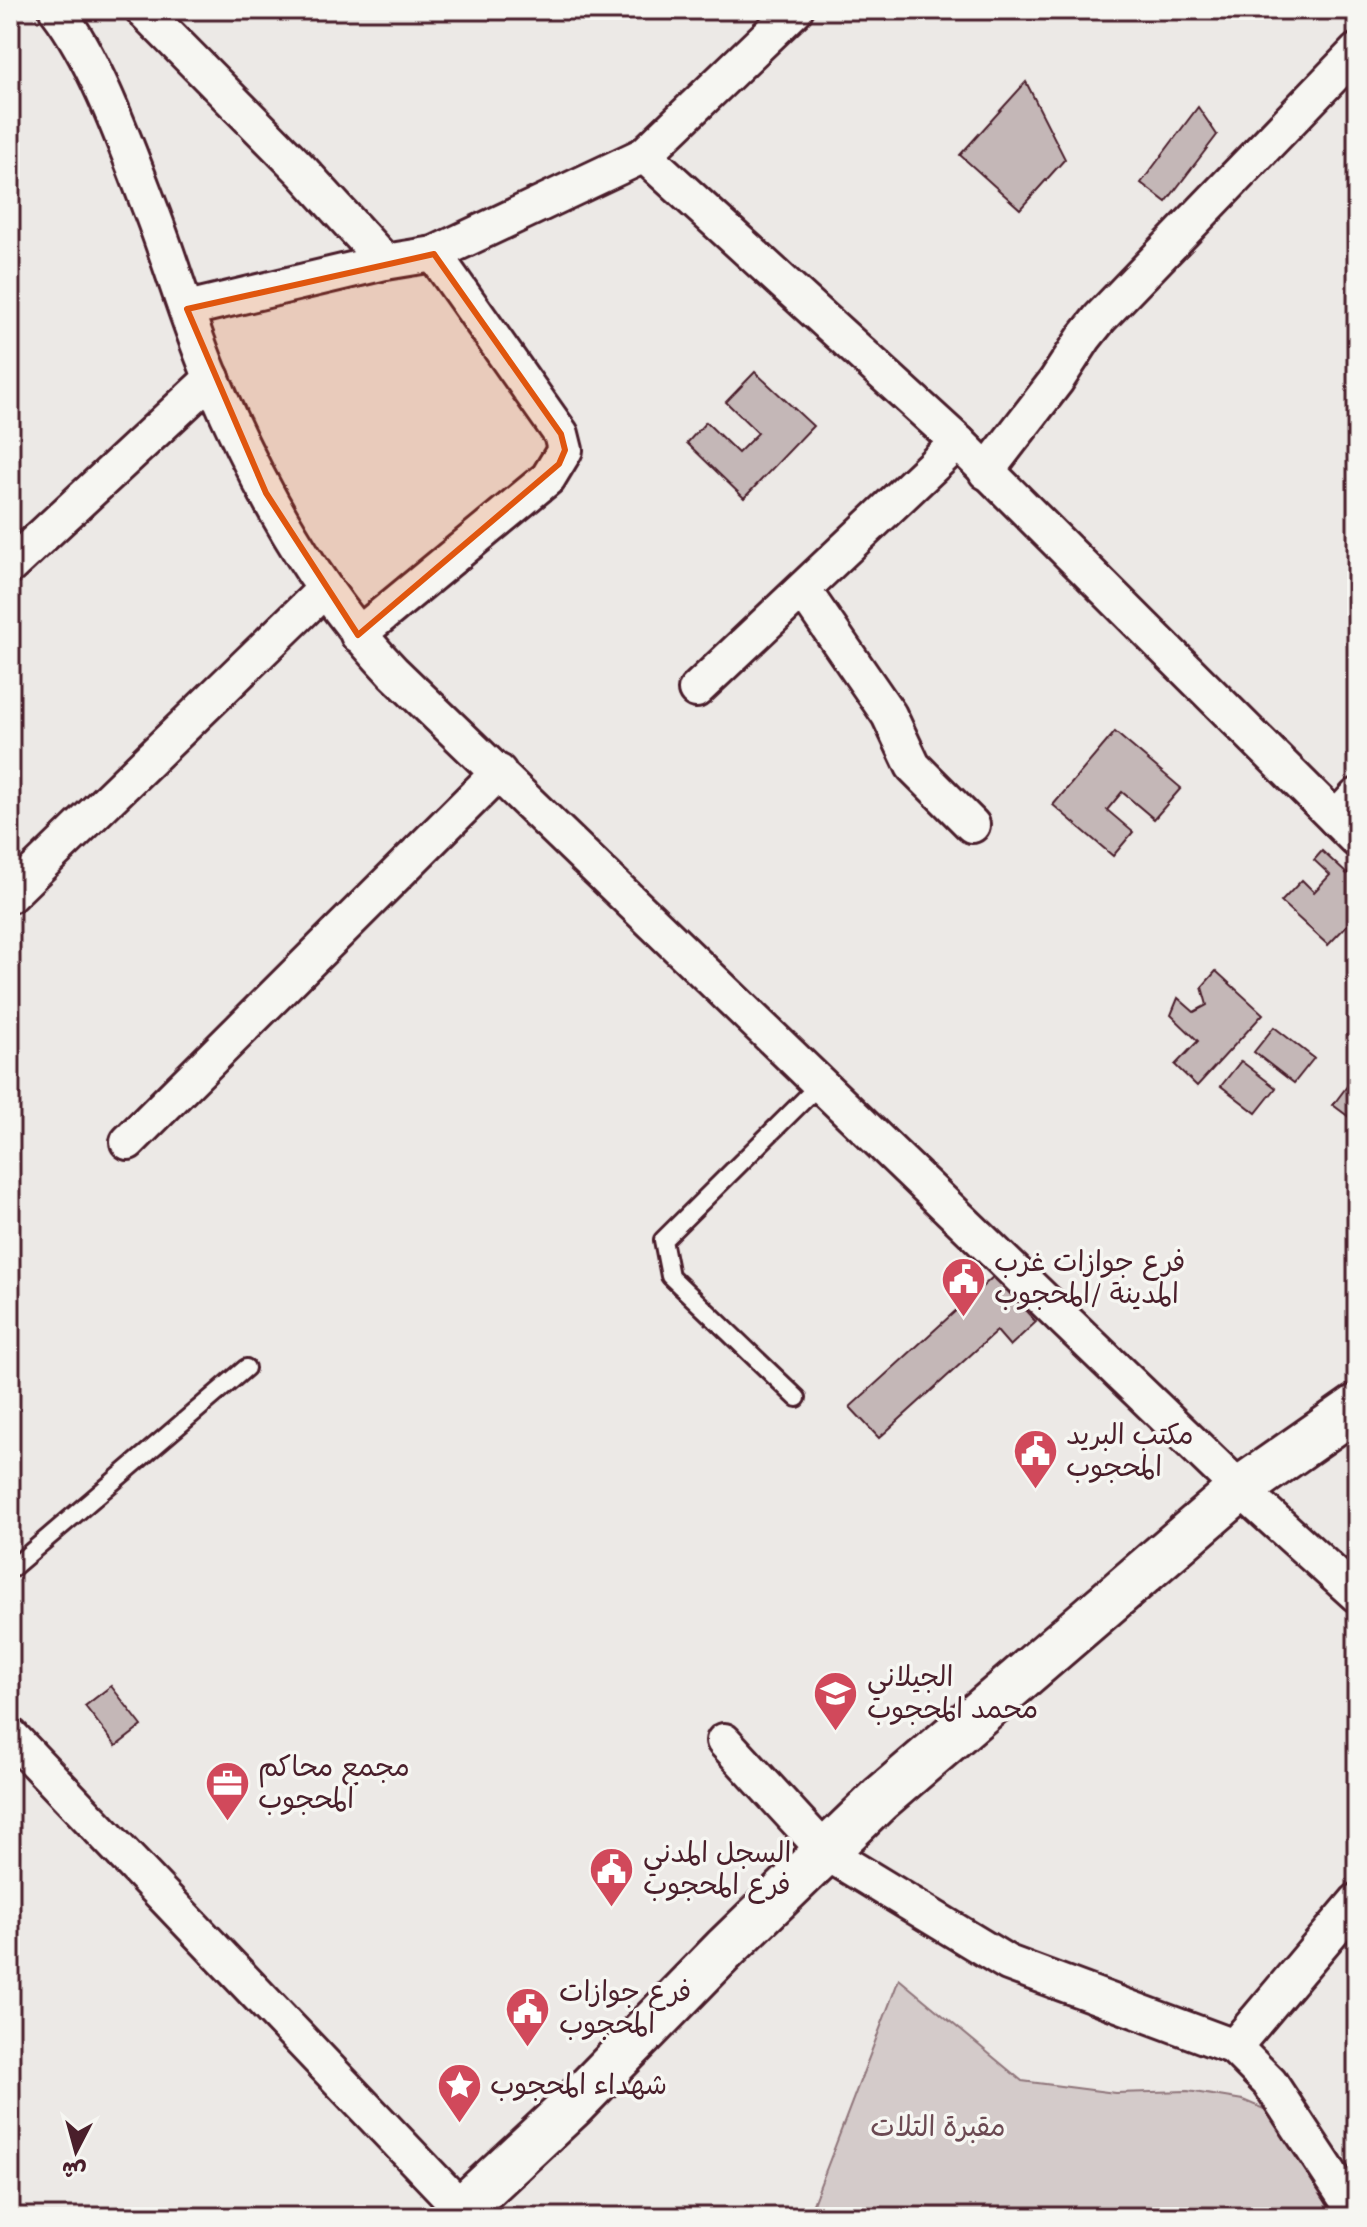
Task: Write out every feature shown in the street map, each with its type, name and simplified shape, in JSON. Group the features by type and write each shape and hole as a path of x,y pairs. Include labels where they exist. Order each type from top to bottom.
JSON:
{"street":[{"path":"143,10 303,172 385,262"},
{"path":"187,309 385,262 434,254 644,155 795,10"},
{"path":"73,16 125,144 212,378 266,493 324,590 358,635 1240,1489 1357,1595"},
{"path":"986,472 1100,318 1357,51"},
{"path":"644,155 958,442 1350,819"},
{"path":"358,635 548,478 565,450 561,434 434,254"},
{"path":"10,566 212,378"},
{"path":"696,690 958,442"},
{"path":"10,895 324,590"},
{"path":"803,590 889,715 913,766 972,825"},
{"path":"128,1142 499,772"},
{"path":"10,1735 458,2213 572,2106 725,1949 880,1799 1240,1489 1357,1407"},
{"path":"724,1741 827,1853 1008,1963 1234,2047 1270,2083 1357,2215"},
{"path":"1234,2047 1357,1901"}],"lane":[{"path":"797,1398 670,1276 663,1240 821,1083"},
{"path":"10,1570 246,1368"}],"highlighted area":[{"path":"434,254 561,434 565,450 559,464 358,635 266,493 187,309"}],"green space":[{"name":"مقبرة التلات","path":"899,1979 1022,2081 1115,2093 1188,2091 1243,2100 1278,2115 1333,2217 808,2217"}],"building":[{"path":"1026,82 1065,159 1020,209 960,155"},
{"path":"1198,107 1217,135 1166,202 1141,183"},
{"path":"755,372 813,426 744,498 687,443 706,422 738,453 758,433 726,402"},
{"path":"1115,732 1181,788 1154,819 1122,792 1107,810 1133,832 1113,856 1053,805"},
{"path":"1322,851 1347,874 1357,864 1357,915 1328,945 1281,902 1302,880 1314,892 1330,875 1314,860"},
{"path":"1216,971 1263,1014 1197,1086 1175,1065 1198,1041 1171,1015 1178,998 1194,1012 1207,1005 1202,987"},
{"path":"1274,1027 1314,1058 1294,1083 1254,1052"},
{"path":"1241,1061 1276,1088 1256,1113 1221,1086"},
{"path":"1357,1073 1357,1123 1333,1105"},
{"path":"994,1276 1036,1322 1010,1346 997,1331 879,1438 850,1407"},
{"path":"111,1686 142,1726 116,1746 85,1706"}],"place":[{"name":"فرع جوازات غرب المدينة /المحجوب","path":"963,1318"},
{"name":"مكتب البريد المحجوب","path":"1035,1491"},
{"name":"الجيلاني محمد المحجوب","path":"836,1733"},
{"name":"مجمع محاكم المحجوب","path":"227,1823"},
{"name":"السجل المدني فرع المحجوب","path":"612,1909"},
{"name":"فرع جوازات المحجوب","path":"528,2048"},
{"name":"شهداء المحجوب","path":"459,2125"}]}
